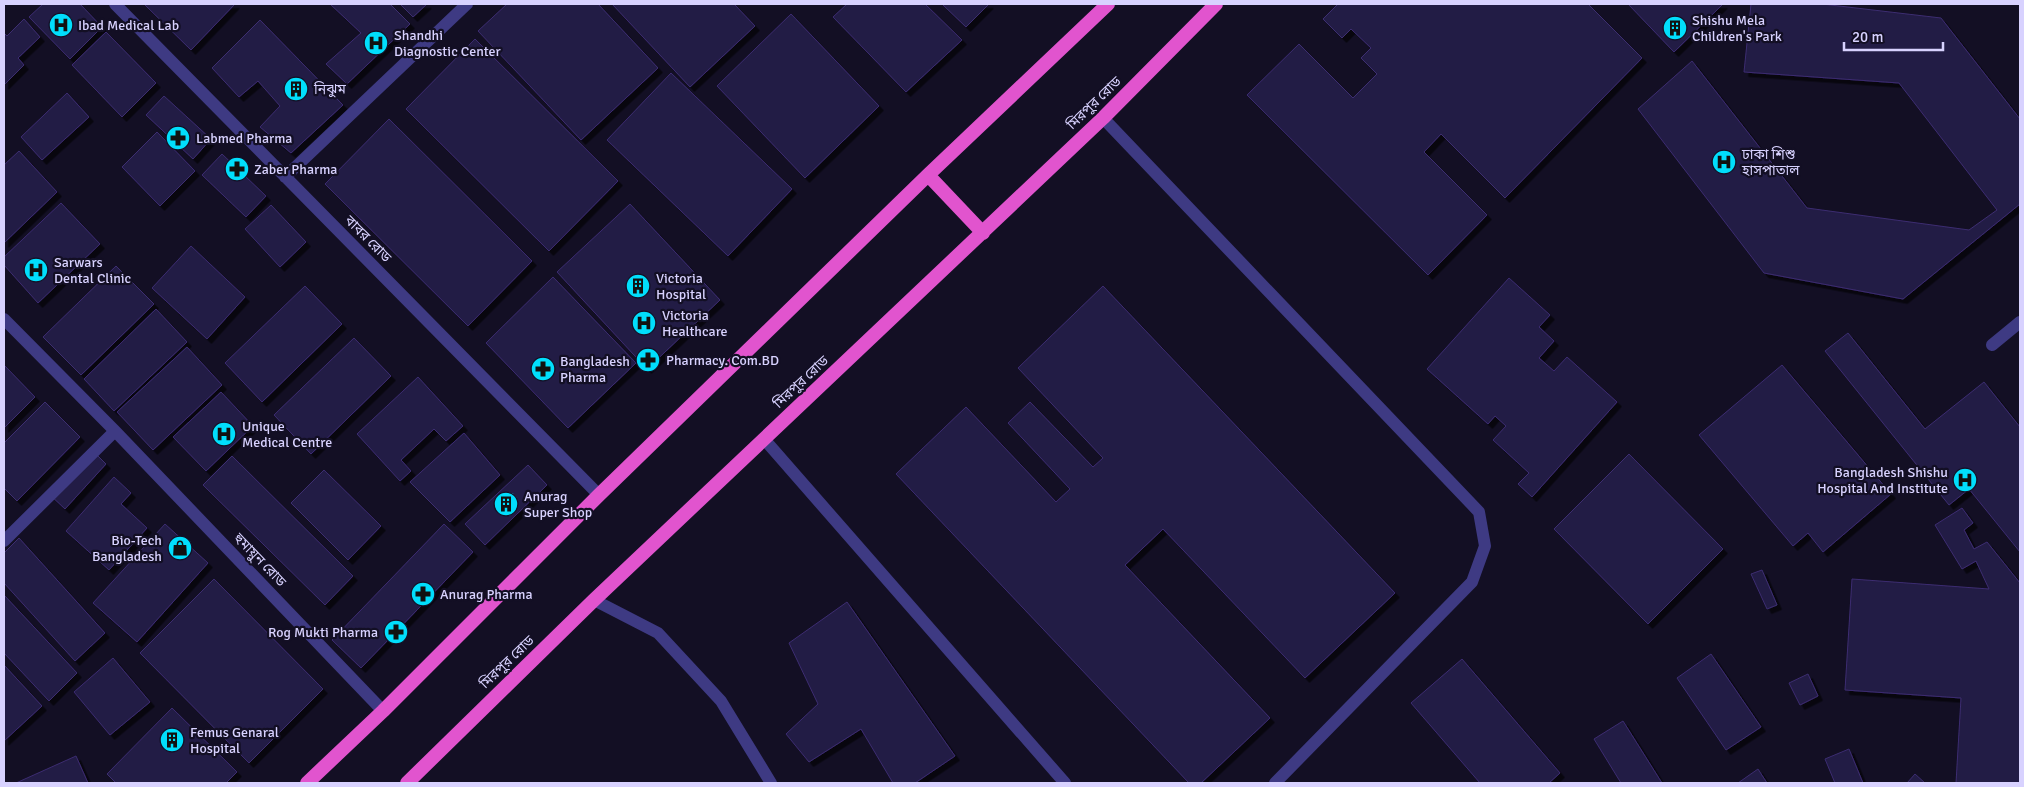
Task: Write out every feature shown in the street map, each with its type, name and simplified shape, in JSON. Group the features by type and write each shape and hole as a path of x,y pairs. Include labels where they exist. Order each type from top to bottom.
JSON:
{"highway":[{"path":"307,783 383,711 599,495 928,175 1042,69 1108,4"},
{"name":"মিরপুর রোড","path":"407,783 594,600 1103,118 1216,4"},
{"path":"928,175 983,233"}],"street":[{"name":"বাবর রোড","path":"115,4 599,495"},
{"path":"285,177 467,4"},
{"path":"1103,118 1479,512 1486,546 1472,582 1275,783"},
{"name":"হুমায়ুন রোড","path":"4,319 115,430 383,711"},
{"path":"1992,344 2020,322"},
{"path":"4,540 115,430"},
{"path":"764,439 1065,783"},
{"path":"594,600 658,633 721,701 771,783"}],"building":[{"path":"43,4 80,4 102,27 70,59 29,17"},
{"path":"144,4 235,4 191,50"},
{"path":"330,4 390,4 410,24 347,84 326,64 361,33"},
{"path":"400,4 427,4 413,17"},
{"path":"507,4 598,4 658,68 581,140 478,31"},
{"path":"612,4 734,4 755,26 690,87"},
{"path":"847,4 925,4 962,40 906,92 833,17"},
{"path":"942,4 989,4 966,27"},
{"path":"1338,4 1588,4 1642,58 1505,198 1441,134 1424,152 1487,215 1428,275 1247,95 1299,44 1353,98 1377,74 1361,58 1371,48 1351,29 1342,38 1323,19"},
{"name":"Shishu Mela Children's Park","path":"1628,4 1723,4 1674,52"},
{"name":"ঢাকা শিশু হাসপাতাল","path":"1751,4 1822,4 1941,18 2020,119 2020,204 1903,299 1764,273 1638,109 1692,61 1807,208 1969,230 1997,210 1899,83 1744,72"},
{"path":"791,14 879,106 805,178 717,86"},
{"path":"24,19 40,37 18,58 24,65 4,85 4,33 7,36"},
{"name":"নিঝুম","path":"260,20 343,105 291,153 260,127 280,106 258,81 239,97 212,68"},
{"path":"106,32 156,83 122,117 72,65"},
{"path":"475,39 618,181 549,251 406,109"},
{"path":"671,73 792,189 728,256 607,140"},
{"path":"67,93 89,117 42,160 21,137"},
{"path":"164,96 211,139 193,159 146,115"},
{"path":"389,119 532,261 468,326 325,184"},
{"path":"157,132 195,171 160,206 122,167"},
{"path":"19,151 57,192 4,243 4,165"},
{"path":"222,154 266,196 246,217 202,175"},
{"path":"61,203 100,244 38,303 4,265 4,257"},
{"name":"Victoria Hospital","path":"630,204 720,300 647,369 557,272"},
{"path":"271,205 306,242 280,267 245,229"},
{"path":"191,246 245,297 207,339 152,288"},
{"path":"116,266 154,304 81,375 43,337"},
{"path":"553,277 636,363 568,428 486,343"},
{"path":"1509,278 1550,315 1539,327 1554,341 1539,358 1554,371 1567,357 1617,402 1532,497 1518,484 1529,473 1493,440 1506,426 1495,416 1488,424 1427,369"},
{"path":"305,286 342,324 262,402 225,363"},
{"path":"1103,286 1395,593 1305,678 1163,529 1125,565 1270,718 1201,783 1189,783 896,474 966,407 1056,502 1070,489 1008,423 1030,402 1093,467 1103,458 1018,368"},
{"path":"156,309 187,342 114,411 84,379"},
{"path":"1848,333 1925,429 1984,382 2020,427 2020,552 1969,489 1949,505 1825,351"},
{"path":"354,338 391,376 311,454 274,415"},
{"path":"187,347 222,385 153,450 117,412"},
{"path":"4,365 35,397 4,428"},
{"path":"1782,365 1891,494 1823,552 1808,533 1793,546 1699,435"},
{"path":"418,377 463,426 446,441 434,429 401,460 411,471 400,481 357,434"},
{"path":"221,392 253,426 206,471 173,437"},
{"path":"45,402 80,437 17,501 4,488 4,443"},
{"path":"464,433 500,475 450,522 410,482"},
{"path":"90,448 106,464 65,509 48,493"},
{"path":"1629,454 1723,549 1648,624 1554,529"},
{"path":"232,456 353,576 325,605 203,485"},
{"name":"Anurag Super Shop","path":"528,465 547,485 485,545 465,524"},
{"path":"324,470 381,526 348,560 291,503"},
{"path":"114,477 131,493 121,504 147,528 109,570 66,531"},
{"path":"1962,508 1973,523 1964,530 1974,549 1987,542 2020,583 2020,783 1956,783 1961,698 1845,690 1852,579 1989,589 1976,561 1962,569 1935,525"},
{"path":"165,524 208,563 137,642 93,603"},
{"path":"444,524 473,552 361,668 332,640"},
{"path":"19,538 105,633 75,661 4,583 4,553"},
{"path":"1762,570 1777,605 1767,609 1751,574"},
{"path":"214,579 323,689 249,763 140,653"},
{"path":"4,595 77,673 49,701 4,653"},
{"path":"847,602 955,756 915,783 893,783 861,729 809,762 786,734 818,704 789,643"},
{"path":"1711,654 1761,727 1726,750 1677,678"},
{"path":"113,658 150,702 110,735 74,692"},
{"path":"1462,659 1560,773 1549,783 1480,783 1411,703"},
{"path":"4,665 42,706 4,741"},
{"path":"1808,674 1818,696 1800,705 1789,683"},
{"name":"Femus Genaral Hospital","path":"172,708 237,772 226,783 116,783 107,774"},
{"path":"1623,721 1662,783 1621,783 1594,739"},
{"path":"1849,749 1863,783 1835,783 1825,759"},
{"path":"76,756 88,783 16,783"},
{"path":"1758,769 1767,783 1738,783"},
{"path":"1915,774 1925,783 1907,783"}],"place":[{"name":"Ibad Medical Lab","path":"61,25"},
{"name":"Shishu Mela Children's Park","path":"1675,28"},
{"name":"Shandhi Diagnostic Center","path":"376,43"},
{"name":"নিঝুম","path":"296,89"},
{"name":"Labmed Pharma","path":"178,138"},
{"name":"ঢাকা শিশু হাসপাতাল","path":"1724,162"},
{"name":"Zaber Pharma","path":"237,169"},
{"name":"Sarwars Dental Clinic","path":"36,270"},
{"name":"Victoria Hospital","path":"638,286"},
{"name":"Victoria Healthcare","path":"644,323"},
{"name":"Pharmacy. Com.BD","path":"648,360"},
{"name":"Bangladesh Pharma","path":"543,369"},
{"name":"Unique Medical Centre","path":"224,434"},
{"name":"Bangladesh Shishu Hospital And Institute","path":"1965,480"},
{"name":"Anurag Super Shop","path":"506,504"},
{"name":"Bio-Tech Bangladesh","path":"180,548"},
{"name":"Anurag Pharma","path":"423,594"},
{"name":"Rog Mukti Pharma","path":"396,632"},
{"name":"Femus Genaral Hospital","path":"172,740"}]}
